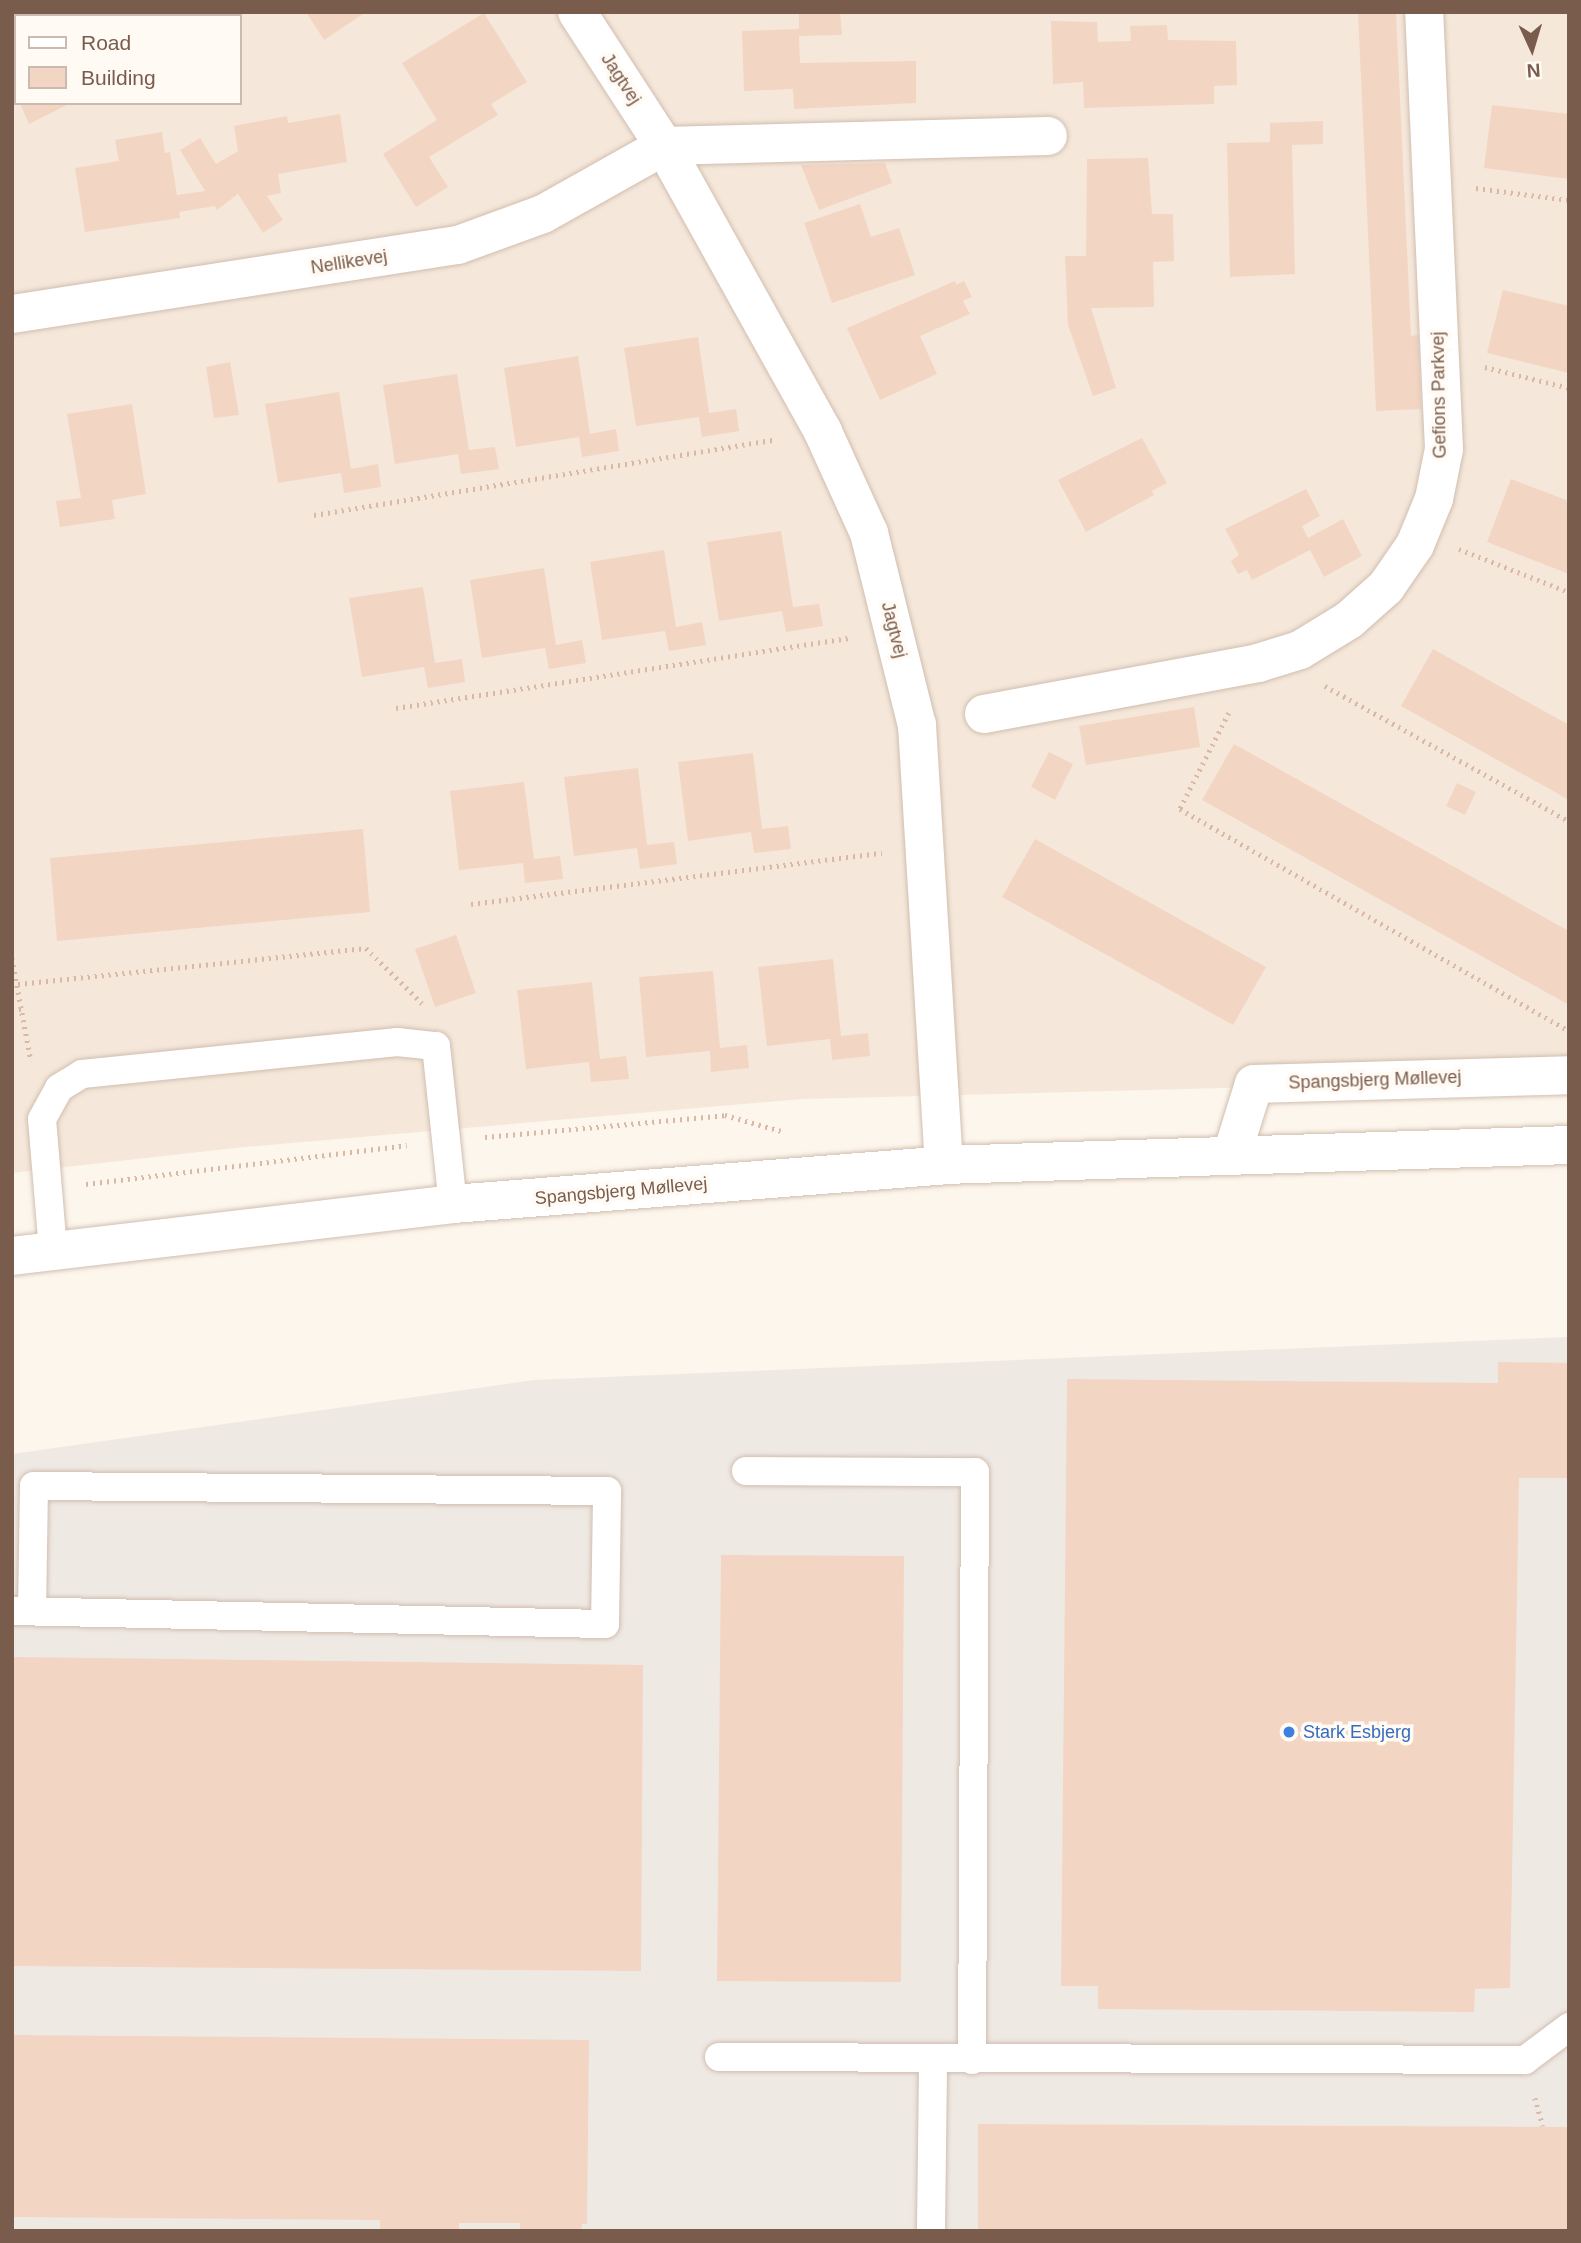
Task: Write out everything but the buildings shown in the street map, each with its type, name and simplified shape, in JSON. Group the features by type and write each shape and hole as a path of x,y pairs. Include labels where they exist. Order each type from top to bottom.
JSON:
{"street":[{"name":"Jagtvej","path":"577,12 664,146 823,432 869,533 918,725 944,1165"},
{"name":"Gefions Parkvej","path":"984,714 1227,668 1300,650 1349,620 1385,587 1419,534 1434,499 1444,450 1424,12"},
{"path":"664,146 1048,136"},
{"name":"Nellikevej","path":"12,314 458,245 543,214 664,146"},
{"name":"Spangsbjerg Møllevej","path":"1232,1154 1254,1084 1569,1075"},
{"name":"Spangsbjerg Møllevej","path":"12,1256 453,1204 944,1165 1569,1145"}],"lane":[{"path":"53,1250 42,1119 59,1088 82,1074 397,1042 436,1046 453,1204"},
{"path":"746,1471 975,1472 972,2060"},
{"path":"34,1486 607,1491 605,1624 22,1611 34,1486"},
{"path":"719,2057 933,2060 1525,2060 1569,2027"},
{"path":"931,2231 933,2060"}],"path":[{"path":"1432,182 1569,200"},
{"path":"1440,355 1569,388"},
{"path":"314,515 823,432"},
{"path":"1419,534 1569,592"},
{"path":"396,708 895,631"},
{"path":"1300,650 1321,683 1569,821"},
{"path":"1227,668 1233,705 1180,809 1569,1030"},
{"path":"471,904 925,848"},
{"path":"18,984 366,948 424,1004 436,1046"},
{"path":"12,958 30,1059 59,1088"},
{"path":"12,1010 22,1010"},
{"path":"48,1189 447,1140 724,1115 787,1133"}],"shaded area":[{"path":"12,12 1569,12 1569,1079 803,1099 244,1147 12,1173"},
{"path":"1569,1337 1569,2231 12,2231 12,1454 534,1380"}],"place":[{"name":"Stark Esbjerg","path":"1289,1732"}]}
